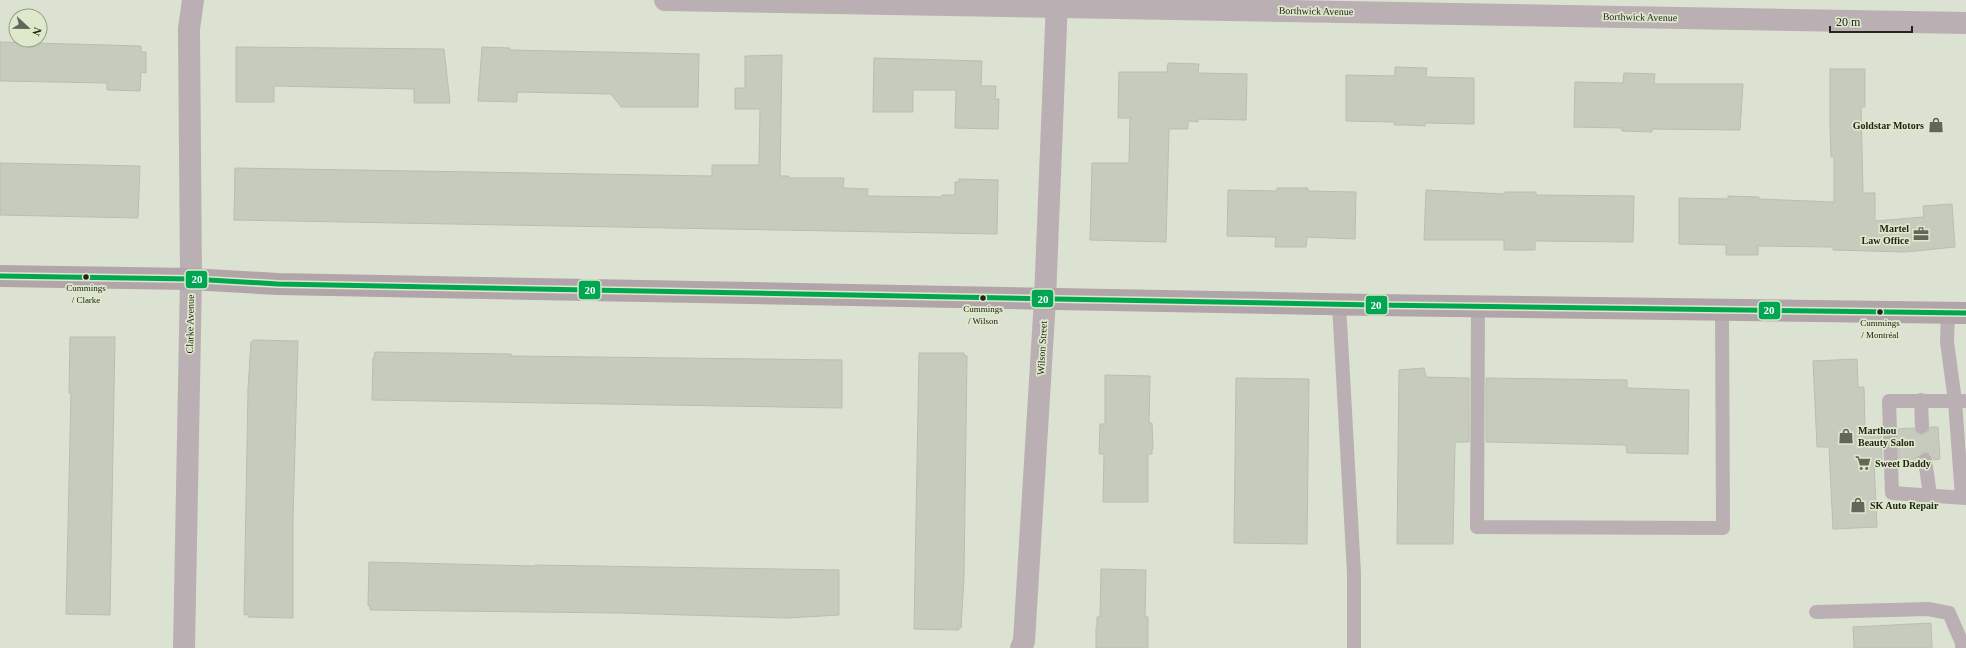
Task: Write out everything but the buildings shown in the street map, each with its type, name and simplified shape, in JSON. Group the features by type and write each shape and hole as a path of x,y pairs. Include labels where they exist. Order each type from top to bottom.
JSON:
{"street":[{"name":"Clarke Avenue","path":"184,648 192,279 189,29 193,0"},
{"name":"Borthwick Avenue","path":"665,0 1057,4 1966,23"},
{"name":"Wilson Street","path":"1021,648 1024,641 1045,299 1057,4"},
{"path":"0,276 192,279 285,284 1045,299 1722,311 1957,313"}],"lane":[{"path":"1339,304 1354,573 1354,648"},
{"path":"1478,306 1477,526 1723,528 1722,311"},
{"path":"1957,313 1947,342 1960,401 1964,497 1892,493 1889,400 1960,401"},
{"path":"1922,400 1922,427"},
{"path":"1925,460 1930,495"},
{"path":"1816,612 1928,609 1949,613 1962,643 1962,648"}],"transit line":[{"name":"20","path":"0,276 191,279 278,284 1373,305 1966,313"}],"place":[{"name":"Goldstar Motors","path":"1936,125"},
{"name":"Martel Law Office","path":"1921,234"},
{"name":"Cummings / Clarke","path":"86,277"},
{"name":"Cummings / Wilson","path":"983,298"},
{"name":"Cummings / Montréal","path":"1880,312"},
{"name":"Marthou Beauty Salon","path":"1846,436"},
{"name":"Sweet Daddy","path":"1863,463"},
{"name":"SK Auto Repair","path":"1858,505"}]}
